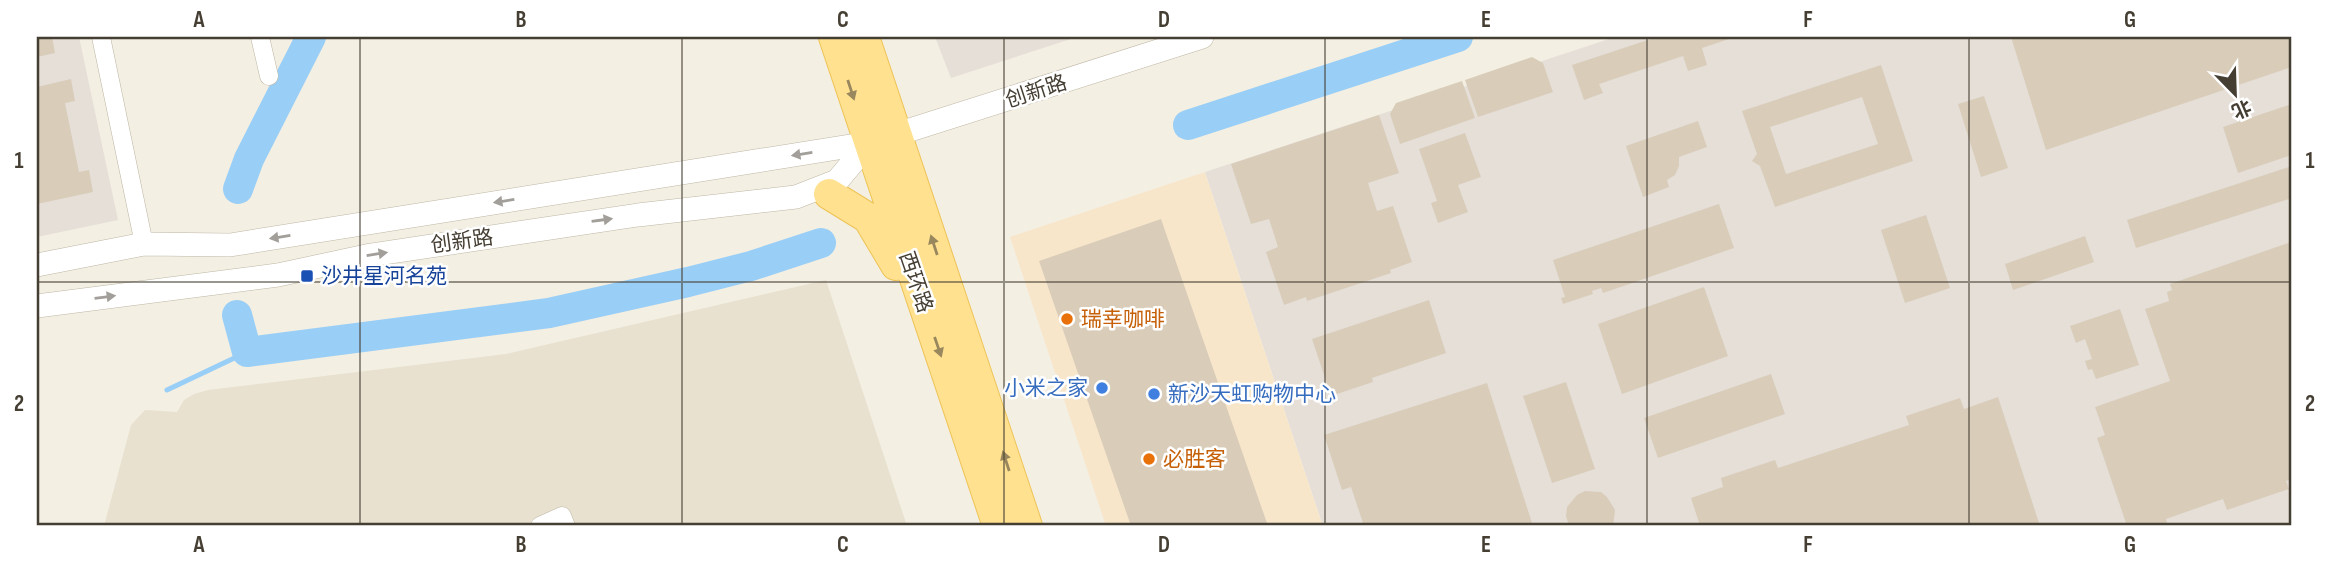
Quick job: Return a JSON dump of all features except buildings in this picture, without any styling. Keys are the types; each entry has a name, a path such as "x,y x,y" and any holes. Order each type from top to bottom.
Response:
{"main road":[{"name":"西环路","path":"834,37 998,526"},
{"name":"西环路","path":"864,37 1027,526"},
{"path":"829,194 868,218 897,268 913,273"}],"street":[{"path":"101,37 144,244"},
{"path":"260,37 268,76"},
{"name":"创新路","path":"37,265 144,244 230,244 869,143 898,136 1202,37"},
{"name":"创新路","path":"37,306 278,275 371,255 638,215 796,197 837,181 869,143"},
{"path":"540,526 562,516 566,526"}],"shaded area":[{"path":"37,37 79,37 118,220 37,237"},
{"path":"935,37 1077,37 951,78"},
{"path":"1615,37 2292,37 2292,523 2282,526 1323,526 1205,172"},
{"path":"1205,172 1323,526 1106,526 1010,237"},
{"path":"826,280 907,526 104,526 131,425 145,410 177,412 184,400 208,390 506,354"}],"waterway":[{"path":"238,189 249,159 311,37"},
{"path":"1188,125 1458,37"},
{"path":"237,315 247,352 549,313 751,266 821,243"},
{"path":"167,390 247,352"}],"place":[{"name":"沙井星河名苑","path":"307,276"},
{"name":"瑞幸咖啡","path":"1067,319"},
{"name":"小米之家","path":"1102,388"},
{"name":"新沙天虹购物中心","path":"1154,394"},
{"name":"必胜客","path":"1149,459"}]}
